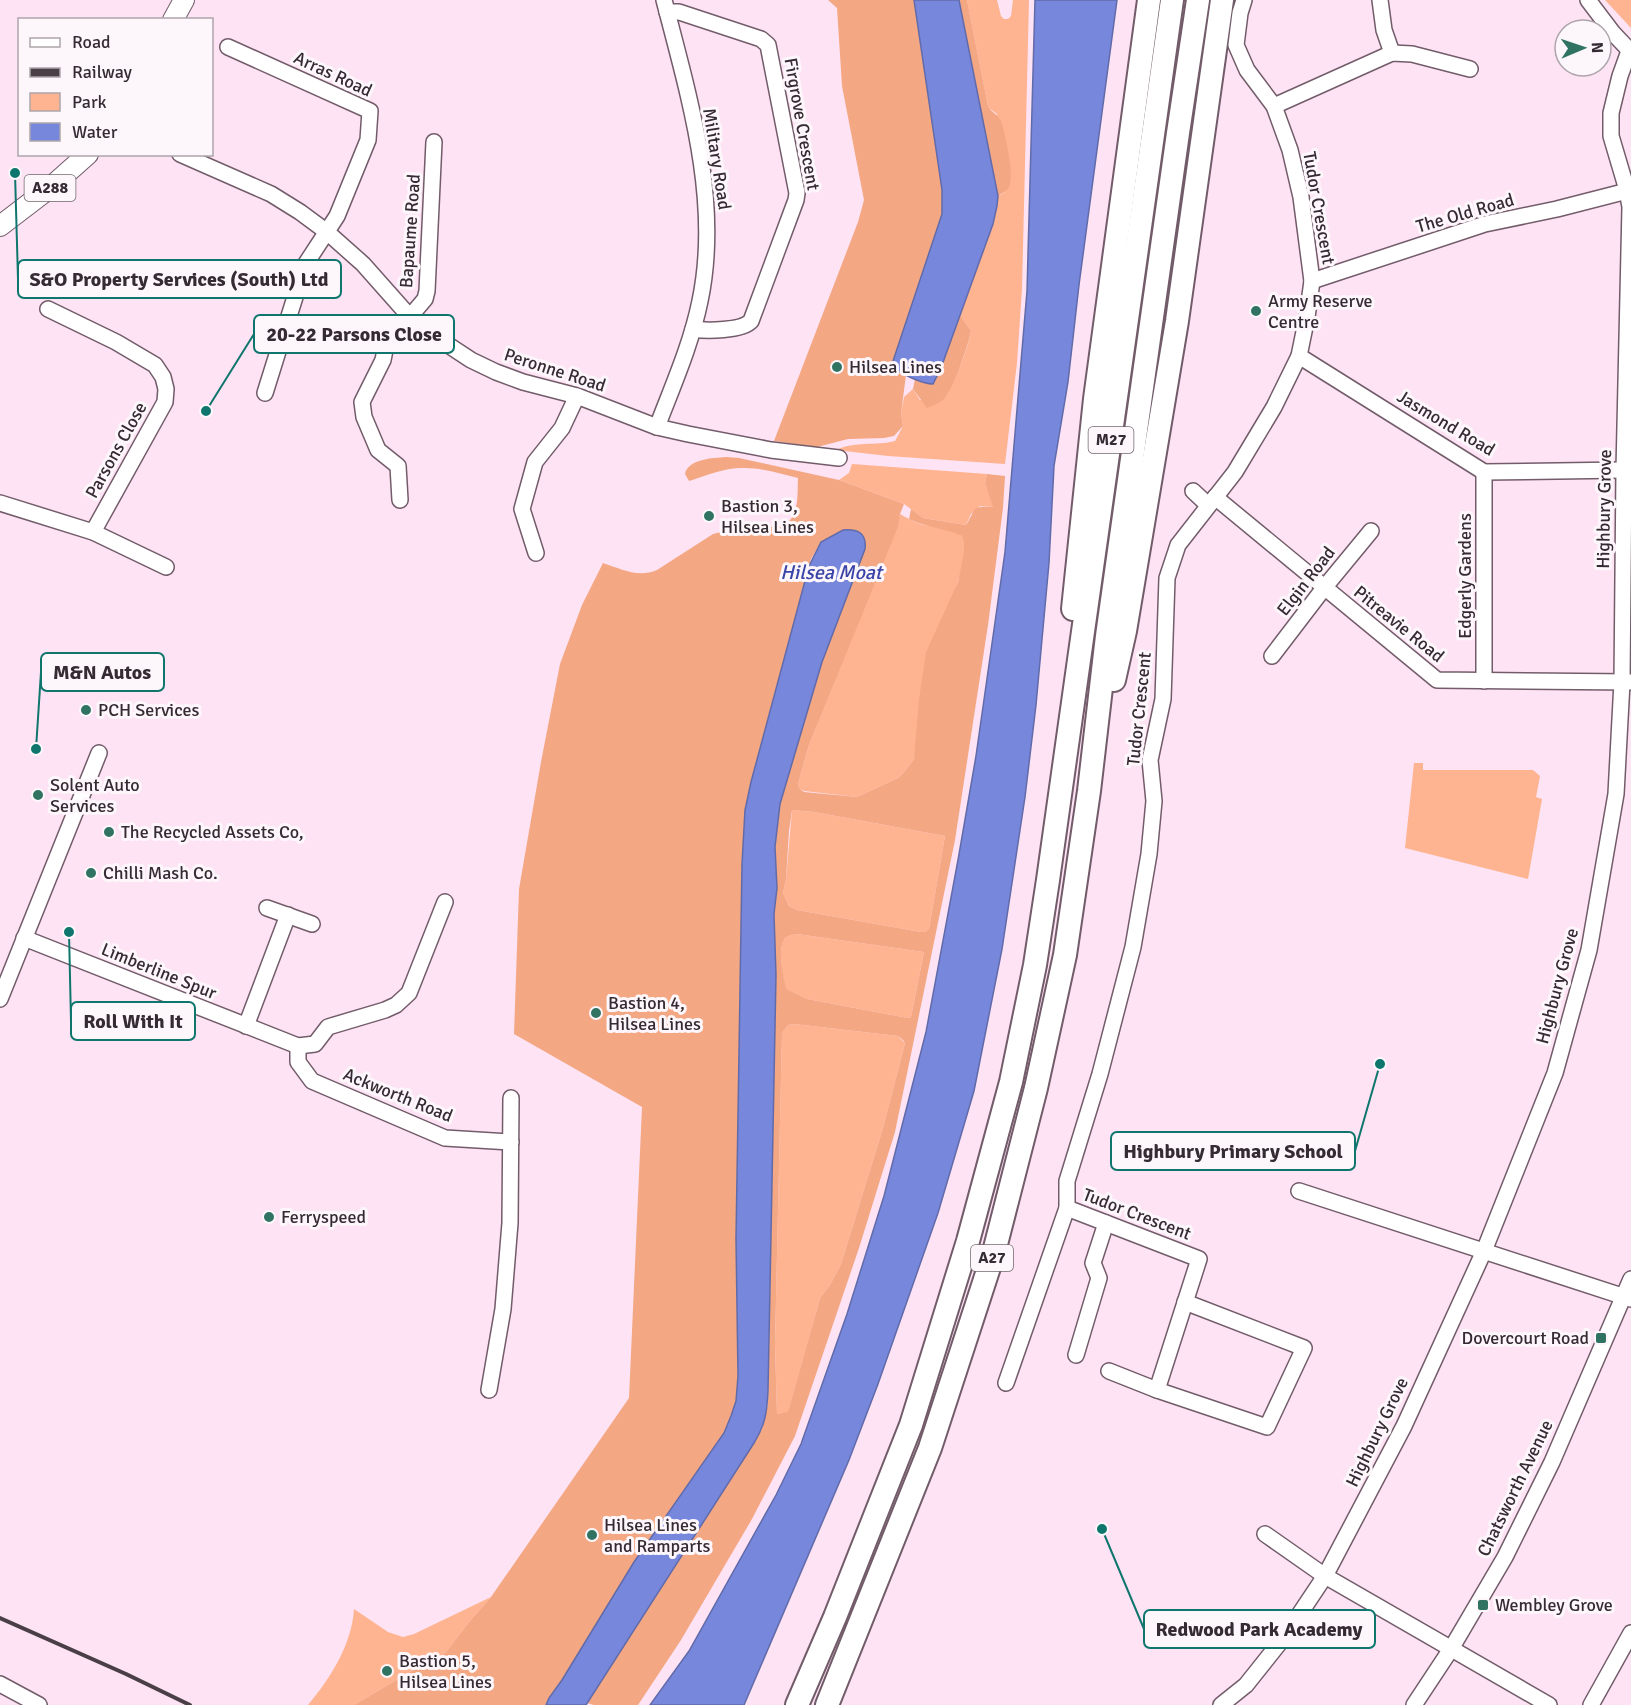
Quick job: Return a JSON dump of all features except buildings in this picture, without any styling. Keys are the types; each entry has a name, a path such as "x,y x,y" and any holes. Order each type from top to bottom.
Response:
{"highway":[{"path":"1048,880 1093,411 1149,0"},
{"name":"M27","path":"1048,880 1172,0"},
{"name":"M27","path":"1089,791 1107,636 1198,0"},
{"path":"1089,791 1127,620 1177,321 1222,0"},
{"name":"A27","path":"827,1705 930,1448 994,1252 1036,1088 1065,955 1089,791"},
{"name":"A27","path":"797,1705 835,1617 911,1425 965,1252 1011,1082 1035,965 1048,880"}],"main road":[{"path":"174,18 184,0"},
{"name":"A288","path":"3,222 51,187 86,156"}],"street":[{"name":"Tudor Crescent","path":"1157,1390 1199,1259 1067,1208 1067,1181 1100,1074 1133,947 1144,883 1154,801 1150,760 1163,699 1167,578 1178,545 1235,472 1274,407 1299,356 1307,317 1312,280 1301,197 1290,150 1274,106 1247,70 1236,45 1244,0"},
{"path":"1380,0 1384,30 1392,53"},
{"path":"1588,0 1630,51"},
{"name":"Firgrove Crescent","path":"666,6 761,39 768,45 797,193 748,324 740,327 701,330 693,328"},
{"name":"Military Road","path":"657,427 688,348 700,303 707,239 705,191 692,117 666,6"},
{"name":"Arras Road","path":"228,47 370,111 368,140 337,216 327,232"},
{"name":"Highbury Grove","path":"1221,1705 1246,1685 1285,1636 1325,1576 1404,1426 1484,1251 1555,1072 1589,950 1616,794 1627,682 1624,470 1630,207 1629,190 1611,136 1611,113 1620,76 1630,51"},
{"path":"1274,106 1392,53 1412,54 1470,69"},
{"name":"Bapaume Road","path":"400,500 398,466 378,450 364,417 362,402 383,360 386,345 424,299 427,291 434,142"},
{"name":"Peronne Road","path":"185,156 271,194 300,212 363,264 410,317 471,360 496,372 523,382 577,396 657,427 771,450 839,458"},
{"name":"The Old Road","path":"1312,280 1485,224 1557,209 1629,190"},
{"path":"266,393 304,265 327,232"},
{"name":"Parsons Close","path":"48,309 116,342 155,365 163,377 166,388 165,402 93,532"},
{"name":"Jasmond Road","path":"1299,356 1484,472 1624,470"},
{"path":"536,553 522,509 535,462 562,428 577,396"},
{"name":"Edgerly Gardens","path":"1484,472 1484,681"},
{"path":"1193,491 1212,501"},
{"name":"Pitreavie Road","path":"1212,501 1437,680 1627,682"},
{"path":"0,503 93,532 166,567"},
{"name":"Elgin Road","path":"1272,656 1371,531"},
{"path":"0,999 99,753"},
{"path":"298,1046 315,1044 328,1027 385,1010 396,1005 409,993 445,902"},
{"path":"267,908 312,924"},
{"path":"246,1026 288,915"},
{"name":"Limberline Spur","path":"24,938 298,1046"},
{"name":"Ackworth Road","path":"298,1046 298,1062 312,1081 445,1138 511,1142"},
{"path":"489,1390 503,1309 510,1223 511,1098"},
{"path":"1299,1191 1628,1298"},
{"path":"1006,1383 1067,1208"},
{"path":"1076,1355 1099,1278 1093,1263 1106,1223"},
{"name":"Chatsworth Avenue","path":"1414,1705 1451,1649 1505,1557 1628,1298 1631,1279"},
{"path":"1109,1371 1157,1390 1267,1427 1304,1348 1185,1302"},
{"path":"1265,1534 1325,1576 1549,1705"},
{"path":"1591,1705 1631,1633"},
{"path":"0,1684 39,1705"}],"green space":[{"path":"967,0 997,0 1001,16 1008,19 1011,16 1013,0 1029,0 1022,289 1017,363 1005,464 836,450 843,447 895,441 903,426 901,413 904,397 913,389 920,400 947,395 967,347 971,331 960,315 993,224 998,196 1005,192 997,114 988,106"},
{"path":"1631,0 1631,28 1606,1"},
{"path":"852,464 987,474 985,483 994,507 980,506 971,514 966,525 923,518 904,504 839,480 849,473"},
{"path":"900,514 917,523 962,536 965,547 914,759 898,778 857,797 804,791 798,784 809,745 897,527"},
{"path":"1414,763 1423,763 1423,770 1533,770 1540,776 1536,797 1542,799 1528,879 1405,848"},
{"path":"792,810 945,836 929,929 921,932 797,910 789,906 783,893"},
{"path":"797,934 924,952 911,1017 807,999 785,989 781,957 782,944 786,937"},
{"path":"788,1025 898,1036 905,1043 883,1128 841,1264 820,1298 788,1413 777,1414 775,1344 782,1033"},
{"path":"491,1597 446,1652 436,1659 354,1705 308,1705 324,1684 344,1648 354,1609 388,1632 403,1637 414,1634"}],"shaded area":[{"path":"828,0 914,0 942,190 942,214 897,369 906,375 901,413 903,426 894,436 848,439 817,447 774,441 858,222 864,200 842,86 837,8"},
{"path":"959,0 967,0 988,106 1002,123 1007,146 1011,181 1008,189 998,196"},
{"path":"960,315 971,331 960,366 948,394 938,403 927,408 913,389 915,379 928,384 941,368"},
{"path":"726,457 839,480 904,504 898,527 809,745 798,784 804,792 857,797 898,778 914,759 926,652 958,582 964,552 962,536 909,519 911,509 923,518 966,525 975,509 993,507 985,483 987,474 1005,476 988,625 955,840 895,1132 859,1248 795,1436 752,1519 681,1640 638,1705 587,1703 754,1443 762,1429 768,1404 776,975 775,847 780,804 822,662 865,549 843,531 821,542 811,559 745,810 742,864 736,1239 738,1376 736,1401 724,1433 634,1562 546,1705 354,1705 446,1652 491,1597 629,1398 642,1107 514,1034 519,889 560,664 582,605 603,563 630,572 650,572 657,570 713,534 784,525 793,516 797,504 798,478 752,468 731,469 689,481 685,474 687,469 696,462","holes":["792,810 945,836 929,929 921,932 797,910 789,906 783,893","797,934 924,952 911,1017 807,999 786,989 781,951 784,940","788,1025 898,1036 905,1043 883,1128 841,1264 820,1298 788,1412 777,1414 775,1344 782,1033"]}],"water":[{"path":"914,0 959,0 998,196 993,224 941,368 933,384 906,375 896,369 893,362 942,214 942,190"},
{"path":"1035,0 1117,0 1068,382 1054,466 1049,563 1025,797 1002,949 974,1091 938,1213 878,1384 849,1460 744,1705 650,1705 689,1651 776,1495 801,1444 847,1314 884,1196 926,1032 976,756 1005,552 1027,291"},
{"name":"Hilsea Moat","path":"843,530 857,531 863,535 865,549 822,662 780,804 775,847 776,975 768,1391 765,1418 754,1443 586,1705 546,1705 634,1562 724,1433 736,1401 738,1376 736,1239 742,864 745,810 809,566 821,542"}],"railway":[{"path":"0,1618 190,1705"}],"place":[{"name":"S&O Property Services (South) Ltd","path":"15,173"},
{"name":"Army Reserve Centre","path":"1256,311"},
{"name":"Hilsea Lines","path":"837,367"},
{"name":"20-22 Parsons Close","path":"206,411"},
{"name":"Bastion 3, Hilsea Lines","path":"709,516"},
{"name":"PCH Services","path":"86,710"},
{"name":"M&N Autos","path":"36,749"},
{"name":"Solent Auto Services","path":"38,795"},
{"name":"The Recycled Assets Co,","path":"109,832"},
{"name":"Chilli Mash Co.","path":"91,873"},
{"name":"Roll With It","path":"69,932"},
{"name":"Bastion 4, Hilsea Lines","path":"596,1013"},
{"name":"Highbury Primary School","path":"1380,1064"},
{"name":"Ferryspeed","path":"269,1217"},
{"name":"Dovercourt Road","path":"1601,1338"},
{"name":"Redwood Park Academy","path":"1102,1529"},
{"name":"Hilsea Lines and Ramparts","path":"592,1535"},
{"name":"Wembley Grove","path":"1483,1605"},
{"name":"Bastion 5, Hilsea Lines","path":"387,1671"}]}
